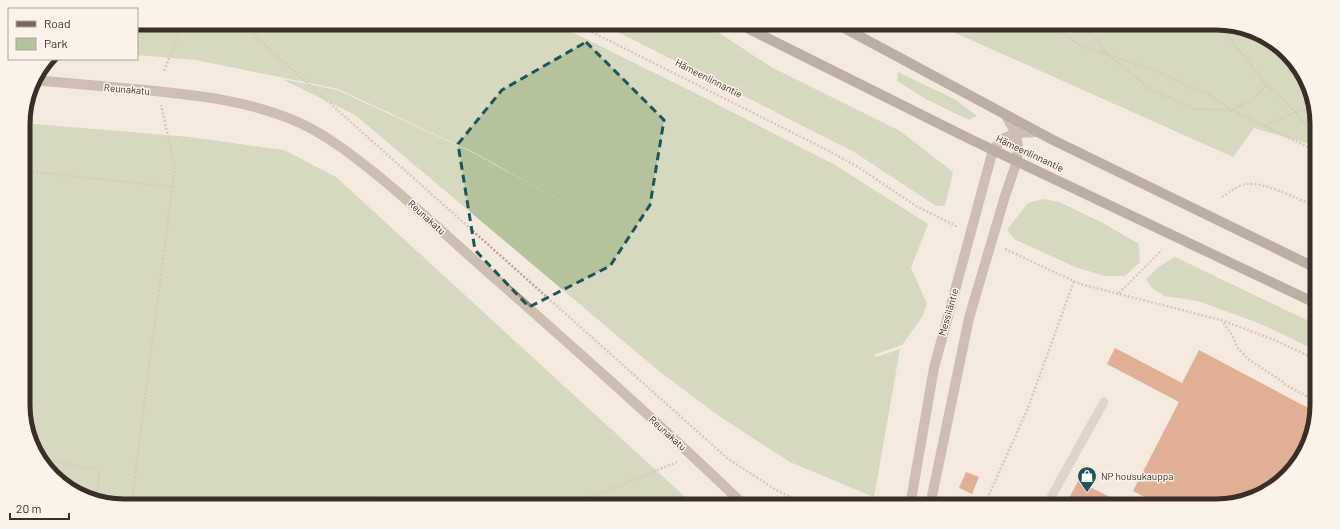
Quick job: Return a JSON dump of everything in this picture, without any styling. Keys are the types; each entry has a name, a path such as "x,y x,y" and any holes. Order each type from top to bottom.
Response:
{"main road":[{"name":"Hämeenlinnantie","path":"752,30 994,150 1310,300"},
{"name":"Hämeenlinnantie","path":"848,30 1037,132 1310,265"}],"street":[{"name":"Reunakatu","path":"41,81 189,94 226,100 262,109 301,123 326,138 354,157 398,192 584,357 693,456 738,499"},
{"path":"931,499 969,318 1005,196 1017,161 1018,147 1016,133 1005,114"},
{"path":"994,150 1002,139 1016,133 1037,132"},
{"name":"Messiläntie","path":"911,499 934,368 994,150"}],"lane":[{"path":"1050,499 1104,402"}],"path":[{"path":"164,71 180,30"},
{"path":"248,30 727,458 776,490 795,499"},
{"name":"Hämeenlinnantie","path":"588,30 829,151 858,167 916,206 958,228"},
{"path":"1059,30 1079,45 1164,74 1186,86 1208,93 1231,110 1263,127 1310,148"},
{"path":"1088,30 1107,54 1149,88 1193,109 1231,110 1251,101 1267,85"},
{"path":"1224,31 1267,85 1310,128"},
{"path":"132,499 175,167 160,103"},
{"path":"1263,127 1295,112 1309,109"},
{"path":"30,171 173,187"},
{"path":"1222,197 1240,186 1247,184 1271,188 1310,204"},
{"path":"1001,248 1080,284 1221,320 1272,339 1310,357"},
{"path":"1119,294 1162,250"},
{"path":"987,499 1028,408 1074,281"},
{"path":"1221,320 1232,335 1235,344 1241,352 1256,365 1284,384 1310,397"},
{"path":"586,499 693,456"},
{"path":"47,458 60,463 99,470 97,495"},
{"path":"352,499 373,497 388,499"}],"highlighted area":[{"path":"586,42 664,120 650,205 610,266 529,307 475,250 458,144 502,90"}],"green space":[{"path":"138,30 568,30 835,165 928,224 911,268 927,304 922,317 902,345 873,355 876,357 900,349 874,497 790,462 719,416 659,371 355,115 282,79 337,90 474,153 622,235 475,153 338,89 196,60 138,55"},
{"path":"614,30 715,30 771,67 900,131 953,172 945,206 936,206 854,152"},
{"path":"949,30 1216,30 1240,33 1252,37 1273,49 1283,57 1291,67 1303,88 1309,112 1310,144 1254,128 1233,157"},
{"path":"898,72 956,100 977,116 969,120 926,99 897,81"},
{"path":"30,124 189,137 284,150 336,177 687,499 124,499 94,494 82,489 62,476 53,467 40,447 35,435 31,417"},
{"path":"1043,199 1059,202 1101,222 1139,244 1140,262 1125,276 1105,276 1075,267 1014,239 1007,230 1028,203"},
{"path":"1175,257 1310,322 1310,348 1261,324 1198,301 1164,296 1151,287 1146,279 1160,266"}],"building":[{"path":"1115,348 1182,383 1199,350 1310,409 1307,429 1303,441 1291,462 1283,472 1273,480 1252,492 1222,499 1148,499 1133,491 1179,402 1107,364"},
{"path":"966,472 979,477 972,494 959,488"},
{"path":"1078,481 1114,499 1069,499"}],"place":[{"name":"NP housukauppa","path":"1087,493"}]}
